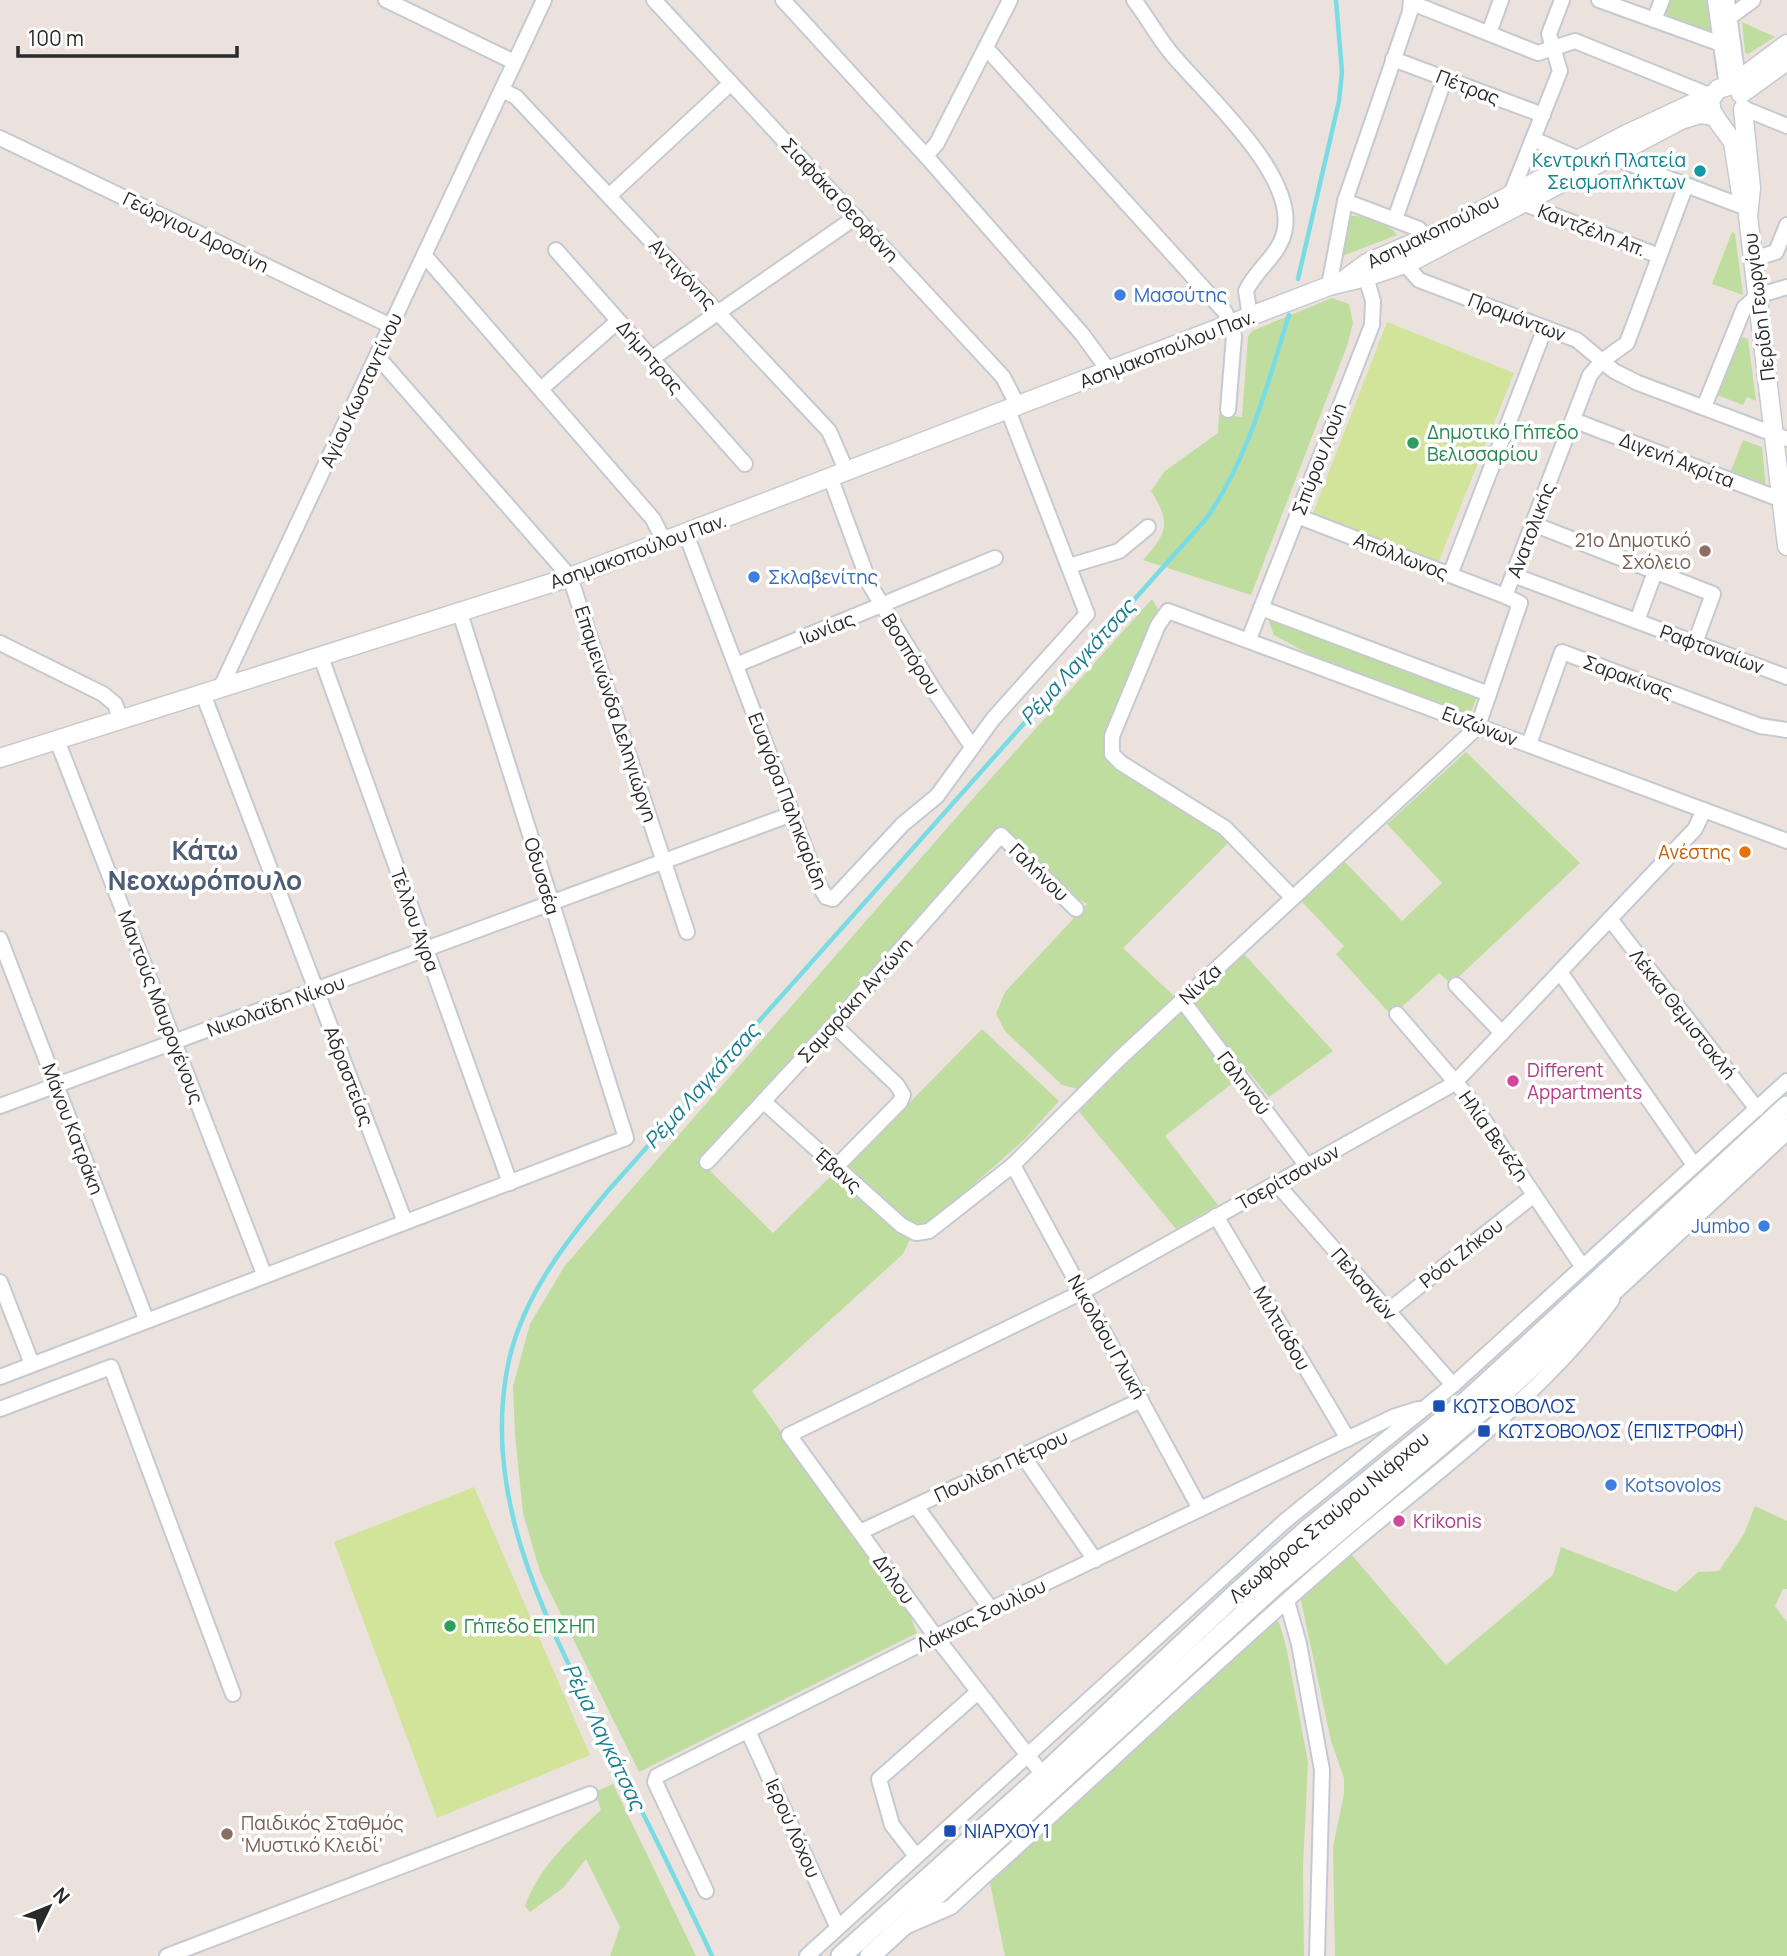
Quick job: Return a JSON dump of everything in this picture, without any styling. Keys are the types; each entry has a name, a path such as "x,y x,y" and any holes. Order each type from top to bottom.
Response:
{"main road":[{"name":"Λεωφόρος Σταύρου Νιάρχου","path":"841,1956 1043,1775 1247,1583 1468,1400 1787,1106"},
{"name":"Λεωφόρος Σταύρου Νιάρχου","path":"870,1956 1265,1595 1445,1444 1787,1129"}],"street":[{"name":"Αγίου Κωσταντίνου","path":"220,689 544,0"},
{"name":"Σιαφάκα Θεοφάνη","path":"654,0 1003,377 1087,614"},
{"path":"783,0 926,156 953,191 1082,334 1109,371"},
{"path":"926,156 937,143 1010,0"},
{"path":"1134,0 1169,51 1250,142 1283,204 1286,220 1282,241 1246,290 1257,314"},
{"path":"1489,33 1501,0"},
{"path":"1518,199 1533,139 1560,71 1549,34 1562,0"},
{"path":"1599,0 1721,44"},
{"path":"1654,20 1662,0"},
{"path":"1715,0 1733,142 1746,212"},
{"path":"1727,0 1730,17 1728,101"},
{"path":"1730,17 1753,0"},
{"path":"393,2 514,62"},
{"path":"1337,283 1345,201 1411,2 1538,52 1575,41 1787,126"},
{"path":"1728,101 1787,44"},
{"path":"986,48 1219,305 1232,324 1234,342 1228,410"},
{"name":"Πέτρας","path":"1393,59 1543,115"},
{"path":"1728,101 1787,61"},
{"path":"1395,219 1445,78"},
{"path":"610,196 731,83"},
{"name":"Αντιγόνης","path":"502,90 516,97 829,431 839,475"},
{"name":"Ασημακοπούλου","path":"1337,283 1367,263 1612,157 1686,117 1703,113 1728,101"},
{"name":"Ασημακοπούλου","path":"1257,314 1337,283 1405,264 1518,199 1579,159 1728,101"},
{"name":"Περίδη Γεωργίου","path":"1728,101 1751,188 1746,212 1780,436 1787,546"},
{"name":"Γεώργιου Δροσίνη","path":"0,138 391,326"},
{"path":"1533,139 1579,159"},
{"path":"1612,157 1686,185 1746,212"},
{"name":"Ανατολικής","path":"1478,725 1520,603 1505,596 1590,374 1602,361 1627,343 1686,185"},
{"name":"Καντζέλη Απ.","path":"1518,199 1660,256"},
{"path":"1345,201 1419,229 1426,239"},
{"path":"651,359 856,217"},
{"path":"1753,259 1775,254 1787,225"},
{"name":"Δήμητρας","path":"556,250 744,464"},
{"path":"425,256 653,519 665,543"},
{"name":"Πραμάντων","path":"1405,264 1419,280 1582,343 1627,379 1780,436"},
{"name":"Σπύρου Λούη","path":"1249,639 1372,325 1373,301 1366,277"},
{"path":"1704,407 1740,315 1757,296 1787,287"},
{"name":"Ασημακοπούλου Παν.","path":"0,758 460,613 665,543 1257,314"},
{"path":"541,389 618,321"},
{"path":"1450,575 1545,328"},
{"name":"Επαμεινώνδα Δεληγιώργη","path":"377,356 570,576 687,932"},
{"name":"Διγενή Ακρίτα","path":"1573,420 1782,500"},
{"name":"Βοσπόρου","path":"839,475 864,570 881,605 934,692 971,745"},
{"name":"Απόλλωνος","path":"1297,516 1505,596"},
{"path":"1533,524 1713,594 1695,643"},
{"path":"1069,566 1119,551 1147,527"},
{"name":"Ευαγόρα Παληκαρίδη","path":"686,534 822,893 834,899 903,824 937,796 971,745 1087,614"},
{"name":"Ιωνίας","path":"736,665 995,558"},
{"name":"Ραφταναίων","path":"1637,621 1655,572"},
{"name":"Ραφταναίων","path":"1513,575 1787,677"},
{"path":"1261,608 1489,694"},
{"name":"Ευζώνων","path":"1292,897 1225,828 1121,763 1112,754 1112,736 1157,625 1166,612 1172,611 1249,639 1787,841"},
{"name":"Οδυσσέα","path":"460,613 626,1138 510,1182"},
{"path":"0,643 103,694 115,704 121,720"},
{"name":"Σαρακίνας","path":"1529,744 1562,652 1760,726 1787,730"},
{"name":"Τέλλου Άγρα","path":"321,657 510,1182"},
{"name":"Αδραστείας","path":"202,694 405,1222"},
{"name":"Νίνζα","path":"916,1233 939,1224 1013,1165 1182,1000 1478,725"},
{"name":"Μαντούς Μαυρογένους","path":"57,740 264,1274"},
{"name":"Τσερίτσανων","path":"789,1435 1082,1292 1416,1107 1455,1081 1695,829 1704,810"},
{"name":"Νικολαΐδη Νίκου","path":"0,1106 792,814"},
{"name":"Γαλήνου","path":"1001,835 1076,909"},
{"name":"Σαμαράκη Αντώνη","path":"707,1163 834,1025 1001,835"},
{"name":"Λέκκα Θεμιστοκλή","path":"1610,919 1757,1109"},
{"name":"Μάνου Κατράκη","path":"0,939 146,1319"},
{"path":"1559,972 1694,1165"},
{"path":"1456,985 1502,1033"},
{"name":"Γαληνού","path":"1182,1000 1307,1166"},
{"name":"Ηλία Βενέζη","path":"1397,1014 1455,1081 1582,1266"},
{"path":"834,1025 897,1084 903,1095 900,1102 835,1168"},
{"path":"807,1956 1284,1521 1381,1446 1422,1408 1453,1385 1787,1081"},
{"name":"Έβανς","path":"764,1101 835,1168 901,1225 916,1233"},
{"name":"Νικολάου Γλυκή","path":"1013,1165 1200,1509"},
{"path":"0,1377 510,1182"},
{"name":"Πελασγών","path":"1276,1183 1453,1385"},
{"name":"Ρόσι Ζήκου","path":"1388,1311 1534,1195"},
{"name":"Μιλτιάδου","path":"1216,1216 1348,1439"},
{"path":"901,1928 931,1918 951,1907 1287,1601 1523,1397 1591,1329 1628,1276"},
{"path":"0,1282 32,1364"},
{"path":"0,1409 111,1367 233,1694"},
{"name":"Πουλίδη Πέτρου","path":"860,1532 1141,1400"},
{"name":"Λάκκας Σουλίου","path":"706,1891 655,1783 657,1776 991,1609 1393,1417 1422,1408"},
{"name":"Δήλου","path":"789,1435 936,1637 1043,1775"},
{"path":"1023,1456 1095,1560"},
{"path":"915,1506 991,1609"},
{"path":"1287,1601 1299,1644 1322,1770 1317,1956"},
{"path":"916,1856 892,1825 879,1779 978,1692"},
{"name":"Ιερού Λόχου","path":"748,1731 837,1926"},
{"path":"167,1956 590,1794"}],"green space":[{"path":"1667,0 1707,0 1712,34 1669,18 1663,11"},
{"path":"1742,22 1775,37 1748,54 1745,52"},
{"path":"1352,216 1377,221 1397,235 1337,258 1348,218"},
{"path":"1732,232 1735,234 1743,295 1712,284"},
{"path":"1332,298 1349,304 1353,323 1347,346 1251,595 1143,560 1158,542 1164,527 1162,511 1151,491 1165,471 1218,433 1219,414 1242,417 1248,337 1252,331"},
{"name":"Δημοτικό Γήπεδο Βελισσαρίου","path":"1387,322 1514,373 1438,563 1313,513"},
{"path":"1739,336 1748,339 1756,401 1747,397 1743,405 1717,395"},
{"path":"1743,440 1762,447 1766,489 1729,476"},
{"path":"1152,599 1158,609 1104,740 1105,754 1109,762 1230,841 1123,948 1176,998 1078,1089 1062,1085 1005,1031 996,1014 1005,992 1087,904 1064,891 1000,828 808,1045 698,1159 773,1233 830,1177 910,1239 903,1254 752,1391 906,1606 917,1633 639,1772 540,1572 523,1513 513,1386 530,1324 564,1267 976,795"},
{"path":"1274,619 1477,696 1469,717 1314,657 1274,635 1269,622"},
{"path":"1466,752 1580,863 1451,984 1439,973 1392,1016 1336,954 1344,946 1301,901 1345,862 1402,921 1442,883 1387,824"},
{"path":"1243,953 1333,1051 1269,1097 1248,1071 1165,1136 1218,1205 1176,1229 1076,1108"},
{"path":"982,1029 1059,1101 1025,1139 931,1222 921,1227 912,1226 845,1168"},
{"name":"Γήπεδο ΕΠΣΗΠ","path":"474,1487 590,1755 437,1818 334,1542"},
{"path":"1755,1506 1787,1521 1787,1589 1783,1589 1775,1606 1787,1622 1787,1956 1335,1956 1333,1847 1344,1794 1344,1778 1331,1741 1300,1596 1350,1553 1446,1665 1553,1575 1561,1547 1676,1592 1698,1572 1719,1571 1744,1534"},
{"path":"1273,1621 1279,1622 1286,1646 1308,1762 1303,1867 1304,1956 1005,1956 989,1878 1060,1818"},
{"path":"613,1784 696,1956 610,1956 620,1927 586,1859 563,1888 530,1912 525,1906 547,1866 567,1842 601,1810 595,1792"}],"waterway":[{"name":"Ρέμα Λαγκάτσας","path":"1298,279 1339,101 1342,72 1336,0"},
{"name":"Ρέμα Λαγκάτσας","path":"712,1956 563,1652 525,1558 511,1510 503,1461 502,1411 509,1360 516,1336 536,1292 561,1250 607,1192 1206,519 1221,496 1245,446 1289,315"}],"place":[{"name":"Κεντρική Πλατεία Σεισμοπλήκτων","path":"1700,171"},
{"name":"Μασούτης","path":"1120,295"},
{"name":"Δημοτικό Γήπεδο Βελισσαρίου","path":"1413,443"},
{"name":"21ο Δημοτικό Σχόλειο","path":"1705,551"},
{"name":"Σκλαβενίτης","path":"754,577"},
{"name":"Ανέστης","path":"1745,852"},
{"name":"Different Appartments","path":"1513,1081"},
{"name":"Jumbo","path":"1764,1226"},
{"name":"ΚΩΤΣΟΒΟΛΟΣ","path":"1439,1406"},
{"name":"ΚΩΤΣΟΒΟΛΟΣ (ΕΠΙΣΤΡΟΦΗ)","path":"1484,1431"},
{"name":"Kotsovolos","path":"1611,1485"},
{"name":"Krikonis","path":"1399,1521"},
{"name":"Γήπεδο ΕΠΣΗΠ","path":"450,1626"},
{"name":"ΝΙΑΡΧΟΥ 1","path":"950,1831"},
{"name":"Παιδικός Σταθμός 'Μυστικό Κλειδί'","path":"227,1834"}],"district":[{"name":"Κάτω Νεοχωρόπουλο","path":"205,866"}]}
